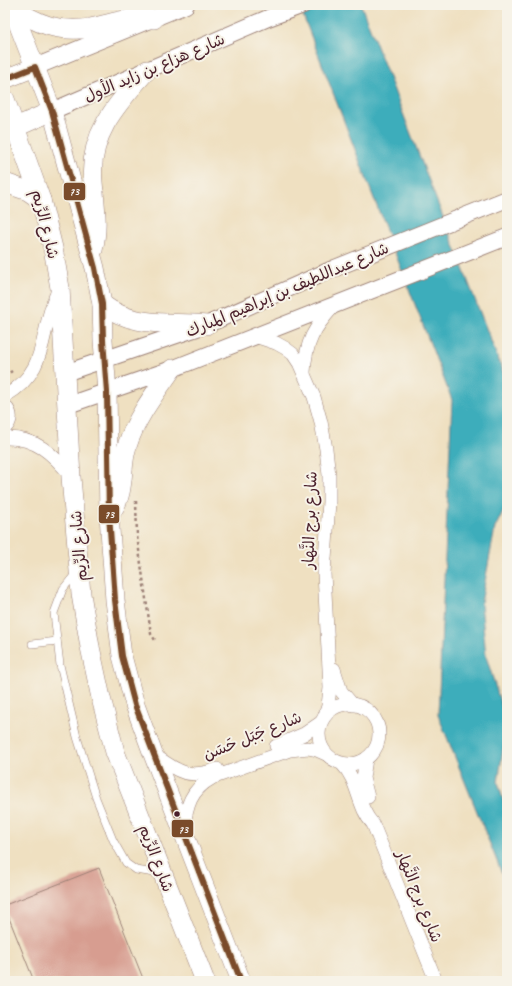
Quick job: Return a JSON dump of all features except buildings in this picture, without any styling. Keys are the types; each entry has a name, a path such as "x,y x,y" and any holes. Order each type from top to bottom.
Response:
{"main road":[{"path":"12,6 28,17 42,24 58,28 75,29 91,27 125,19 154,19"},
{"name":"شارع الرِّيم","path":"12,6 52,111 96,268 102,304 107,392 108,515 115,600 122,656 135,705 241,981"},
{"path":"5,79 35,67"},
{"path":"92,255 96,238 97,222 93,181 93,160 98,141 105,121 147,70"},
{"name":"شارع الرِّيم","path":"5,99 10,130 41,200 53,248 60,288 81,594 101,698 116,752 205,981"},
{"name":"شارع هزاع بن زايد الأول","path":"10,130 52,111"},
{"path":"5,183 28,191 41,200"},
{"path":"102,304 113,312 140,321 152,323 206,325"},
{"path":"108,515 115,507 119,497 122,486 123,462 127,446 135,426 153,395 172,369"}],"street":[{"path":"35,67 186,5"},
{"name":"شارع هزاع بن زايد الأول","path":"52,111 268,18 303,5"},
{"name":"شارع عبداللطيف بن إبراهيم المبارك","path":"65,374 206,325 335,268 502,201"},
{"name":"شارع عبداللطيف بن إبراهيم المبارك","path":"68,405 172,369 507,237"},
{"path":"5,396 20,386 28,378 36,365 42,352 50,311 60,288"},
{"name":"شارع برج النَّهار","path":"304,372 308,343 315,329 334,306"},
{"name":"شارع برج النَّهار","path":"256,336 285,348 293,354 299,363 314,397 326,449 329,475 329,502 324,573 329,697 323,719"},
{"path":"5,406 10,411 11,417 10,423 5,428"},
{"path":"5,438 25,440 49,452 72,477"},
{"name":"شارع برج النَّهار","path":"328,650 341,691 353,705"},
{"path":"345,704 353,705 362,707 375,719 379,736 377,745 366,759 358,763 342,764 330,758 326,754 321,747 319,732 323,719 331,710 345,704"},
{"name":"شارع جَبَل حَسَن","path":"183,833 186,812 190,800 199,787 212,778 296,739 323,719"},
{"name":"شارع جَبَل حَسَن","path":"153,754 181,772 195,775 258,757 299,748 317,750 326,754"},
{"name":"شارع برج النَّهار","path":"366,759 363,778 372,810 373,824"},
{"name":"شارع برج النَّهار","path":"342,764 353,780 365,814 373,824 436,981"}],"lane":[{"path":"80,568 63,589 54,613 60,665 76,737 96,798 113,840 126,863 136,870 163,874"},
{"path":"32,644 57,641"}],"path":[{"path":"136,499 138,536 151,634 155,640"}],"water":[{"path":"299,5 361,5 507,382 507,503 495,528 481,603 486,656 507,724 498,782 507,814 507,886 438,715 452,400"}],"transit line":[{"name":"73","path":"5,79 35,67 52,111 95,268 102,304 107,392 109,515 115,600 122,656 135,705 241,981"}]}
